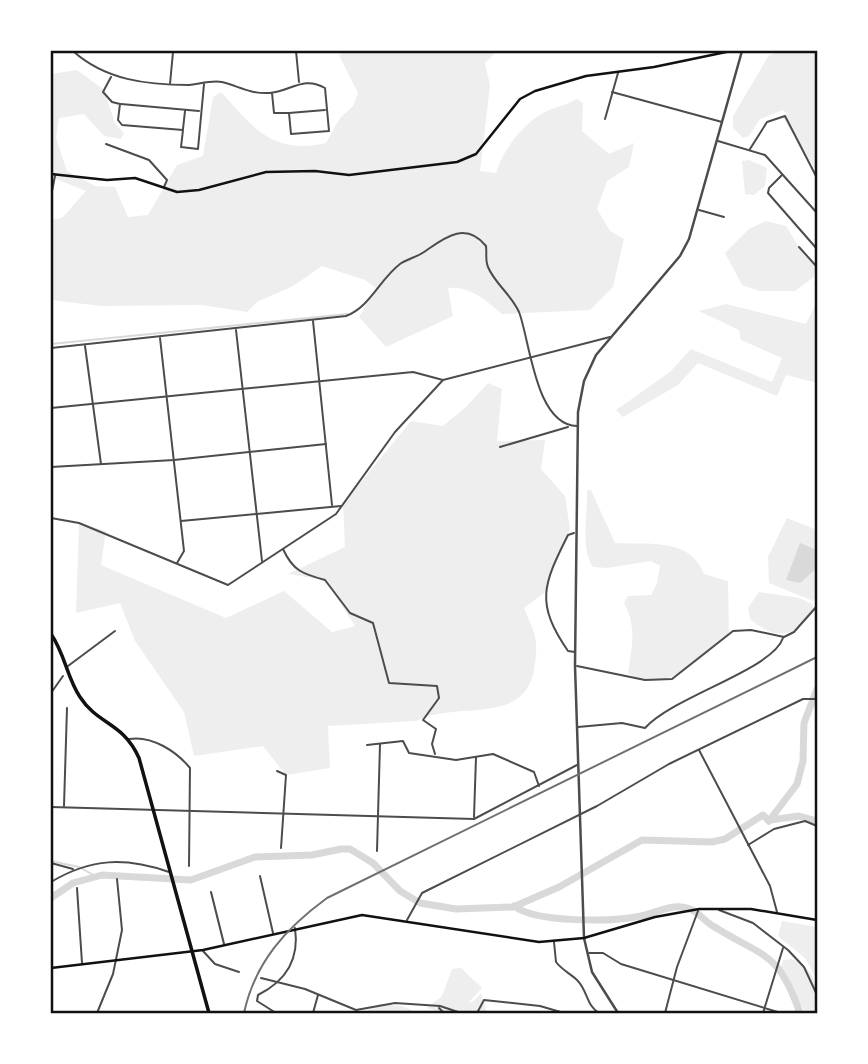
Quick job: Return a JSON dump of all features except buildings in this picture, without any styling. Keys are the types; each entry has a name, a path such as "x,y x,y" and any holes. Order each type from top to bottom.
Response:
{"highway":[{"path":"51,634 68,666 80,698 129,739 139,758 209,1013"}],"main road":[{"path":"53,175 107,180 135,178 177,192 199,190 266,172 315,171 349,176 465,160 476,154 520,99 564,81 681,63 731,51"},
{"path":"51,968 203,950 362,915 526,941 584,937 655,917 699,909 777,913 817,920"}],"street":[{"path":"73,51 111,76 170,84 221,82 239,90 272,93 300,83 313,82 325,88 329,131 291,134 289,113"},
{"path":"170,84 172,51 205,51"},
{"path":"296,51 300,83"},
{"path":"618,1013 599,987 584,937 575,666 577,426 584,381 596,355 680,256 698,210 741,51"},
{"path":"605,119 618,71"},
{"path":"111,76 103,92 112,102 201,111"},
{"path":"185,110 181,148 198,149 204,84"},
{"path":"612,92 722,122"},
{"path":"272,93 274,113 327,110"},
{"path":"120,104 118,120 122,125 183,131"},
{"path":"750,150 767,122 785,116 817,178"},
{"path":"716,141 765,155 817,213"},
{"path":"106,144 149,159 167,180 164,188"},
{"path":"51,196 53,175"},
{"path":"783,175 769,188 768,193 817,249"},
{"path":"698,210 724,217"},
{"path":"51,348 236,329 354,313 399,265 426,251 442,237 458,234 472,237 486,246 488,267 517,309 538,386 554,414 569,426 577,426"},
{"path":"799,247 817,267"},
{"path":"313,320 332,505"},
{"path":"236,329 262,562"},
{"path":"160,337 184,551 177,564"},
{"path":"51,408 414,372 443,380 610,337"},
{"path":"84,345 91,406 97,421 101,464"},
{"path":"51,518 79,523 228,586 323,523 342,506 395,432 443,380"},
{"path":"500,447 567,430 569,426"},
{"path":"51,467 174,460 326,444"},
{"path":"181,521 342,506"},
{"path":"575,533 568,535 555,561 545,598 551,626 568,651 575,652"},
{"path":"283,549 293,568 310,577 325,580 350,613 373,622 389,683 437,686 439,698 423,720 436,729 432,744 435,754"},
{"path":"575,666 663,681 671,679 733,631 751,630 784,636 794,632 817,606"},
{"path":"68,666 115,631"},
{"path":"577,727 622,723 645,728 671,707 767,658 781,644 784,636"},
{"path":"51,693 63,676"},
{"path":"406,921 419,896 699,749 803,699 817,699"},
{"path":"64,807 66,708"},
{"path":"129,739 144,739 162,746 189,765 189,866"},
{"path":"367,745 403,741 409,753 435,754 456,760 493,754 534,772 540,787"},
{"path":"376,851 380,743"},
{"path":"699,749 734,822 770,886 777,913"},
{"path":"474,818 476,757"},
{"path":"51,807 474,818 540,787 577,765"},
{"path":"277,771 286,775 281,848"},
{"path":"747,845 774,829 806,821 817,826"},
{"path":"51,882 73,869 91,863 120,861 170,872"},
{"path":"51,863 73,869"},
{"path":"260,876 273,933"},
{"path":"97,1013 116,961 122,930 117,879"},
{"path":"77,888 82,964"},
{"path":"211,892 224,945"},
{"path":"716,908 752,923 798,959 817,995"},
{"path":"665,1013 673,980 699,909"},
{"path":"276,1013 257,1001 259,993 271,992 275,984 292,968 295,928"},
{"path":"554,941 556,962 576,978 586,992 592,1009 599,1013"},
{"path":"763,1013 783,947"},
{"path":"203,950 215,964 239,972"},
{"path":"587,953 603,953 621,964 781,1013"},
{"path":"261,978 319,994 356,1010 395,1003 439,1007 461,1013"},
{"path":"313,1013 319,994"},
{"path":"477,1013 484,1000 549,1008 564,1013"},
{"path":"439,1007 444,1013"}],"shaded area":[{"path":"343,51 497,51 485,63 490,85 480,171 496,173 503,155 529,123 545,112 577,99 583,103 582,131 609,154 634,143 629,167 607,181 597,209 610,231 624,239 613,287 590,310 502,314 470,291 448,288 453,316 386,347 359,317 376,288 365,280 322,266 293,286 257,302 247,312 202,305 101,306 51,300 51,220 62,218 86,191 51,177 51,74 77,70 104,90 115,123 124,133 121,139 104,136 84,114 59,118 56,138 67,171 95,186 115,187 128,217 148,215 177,165 203,156 213,97 221,92 254,127 278,142 307,146 326,143 340,118 353,106 358,93 339,55"},
{"path":"783,51 817,51 817,172 782,116 787,114 783,110 760,119 749,136 743,138 733,128 733,116 769,55"},
{"path":"749,160 767,168 765,186 754,195 745,194 742,161"},
{"path":"766,221 786,226 799,247 816,265 814,277 795,291 760,291 742,285 725,253 749,229"},
{"path":"817,301 817,383 786,375 777,396 698,363 678,385 623,417 616,410 670,372 691,349 772,382 782,358 741,340 739,330 699,311 726,304 806,324"},
{"path":"488,383 502,389 497,441 545,440 541,469 565,496 570,529 555,561 547,591 524,608 536,644 534,670 528,688 517,699 503,706 449,712 416,721 328,726 330,768 286,775 263,746 194,756 184,712 135,641 120,603 76,613 79,523 106,531 101,565 226,618 284,591 332,632 355,626 325,580 288,574 345,547 343,504 411,421 443,426 467,406"},
{"path":"587,490 591,490 615,543 667,545 678,548 698,562 704,574 728,581 729,636 681,672 655,681 628,673 632,629 624,603 628,596 651,595 657,583 660,566 651,561 607,568 593,567 586,540"},
{"path":"787,518 817,530 817,597 813,601 769,583 768,557"},
{"path":"800,543 817,550 817,568 800,583 786,580"},
{"path":"759,592 800,598 813,605 814,611 792,631 768,631 750,619 748,608"},
{"path":"782,921 817,927 817,980 806,959 778,936"},
{"path":"792,959 811,974 816,988 817,1013 806,1013 780,971 783,960"},
{"path":"461,968 482,988 468,1003 481,993 487,1013 443,1013 427,1008 442,996 452,969"},
{"path":"379,1004 402,1006 418,1013 363,1013"}],"waterway":[{"path":"51,344 347,314"},
{"path":"769,821 797,784 803,761 804,723 817,689"},
{"path":"51,898 73,883 102,875 191,880 255,857 312,855 350,849 373,863 400,891 420,903 456,909 513,907 559,887 642,840 712,842 725,839 763,815 769,821"},
{"path":"770,820 799,816 817,821"},
{"path":"51,861 79,867 95,876"},
{"path":"514,906 539,916 575,920 641,916 672,907 687,908 757,951 776,966 792,992 800,1013"}],"railway":[{"path":"244,1013 256,978 274,948 298,921 327,898 817,657"}]}
